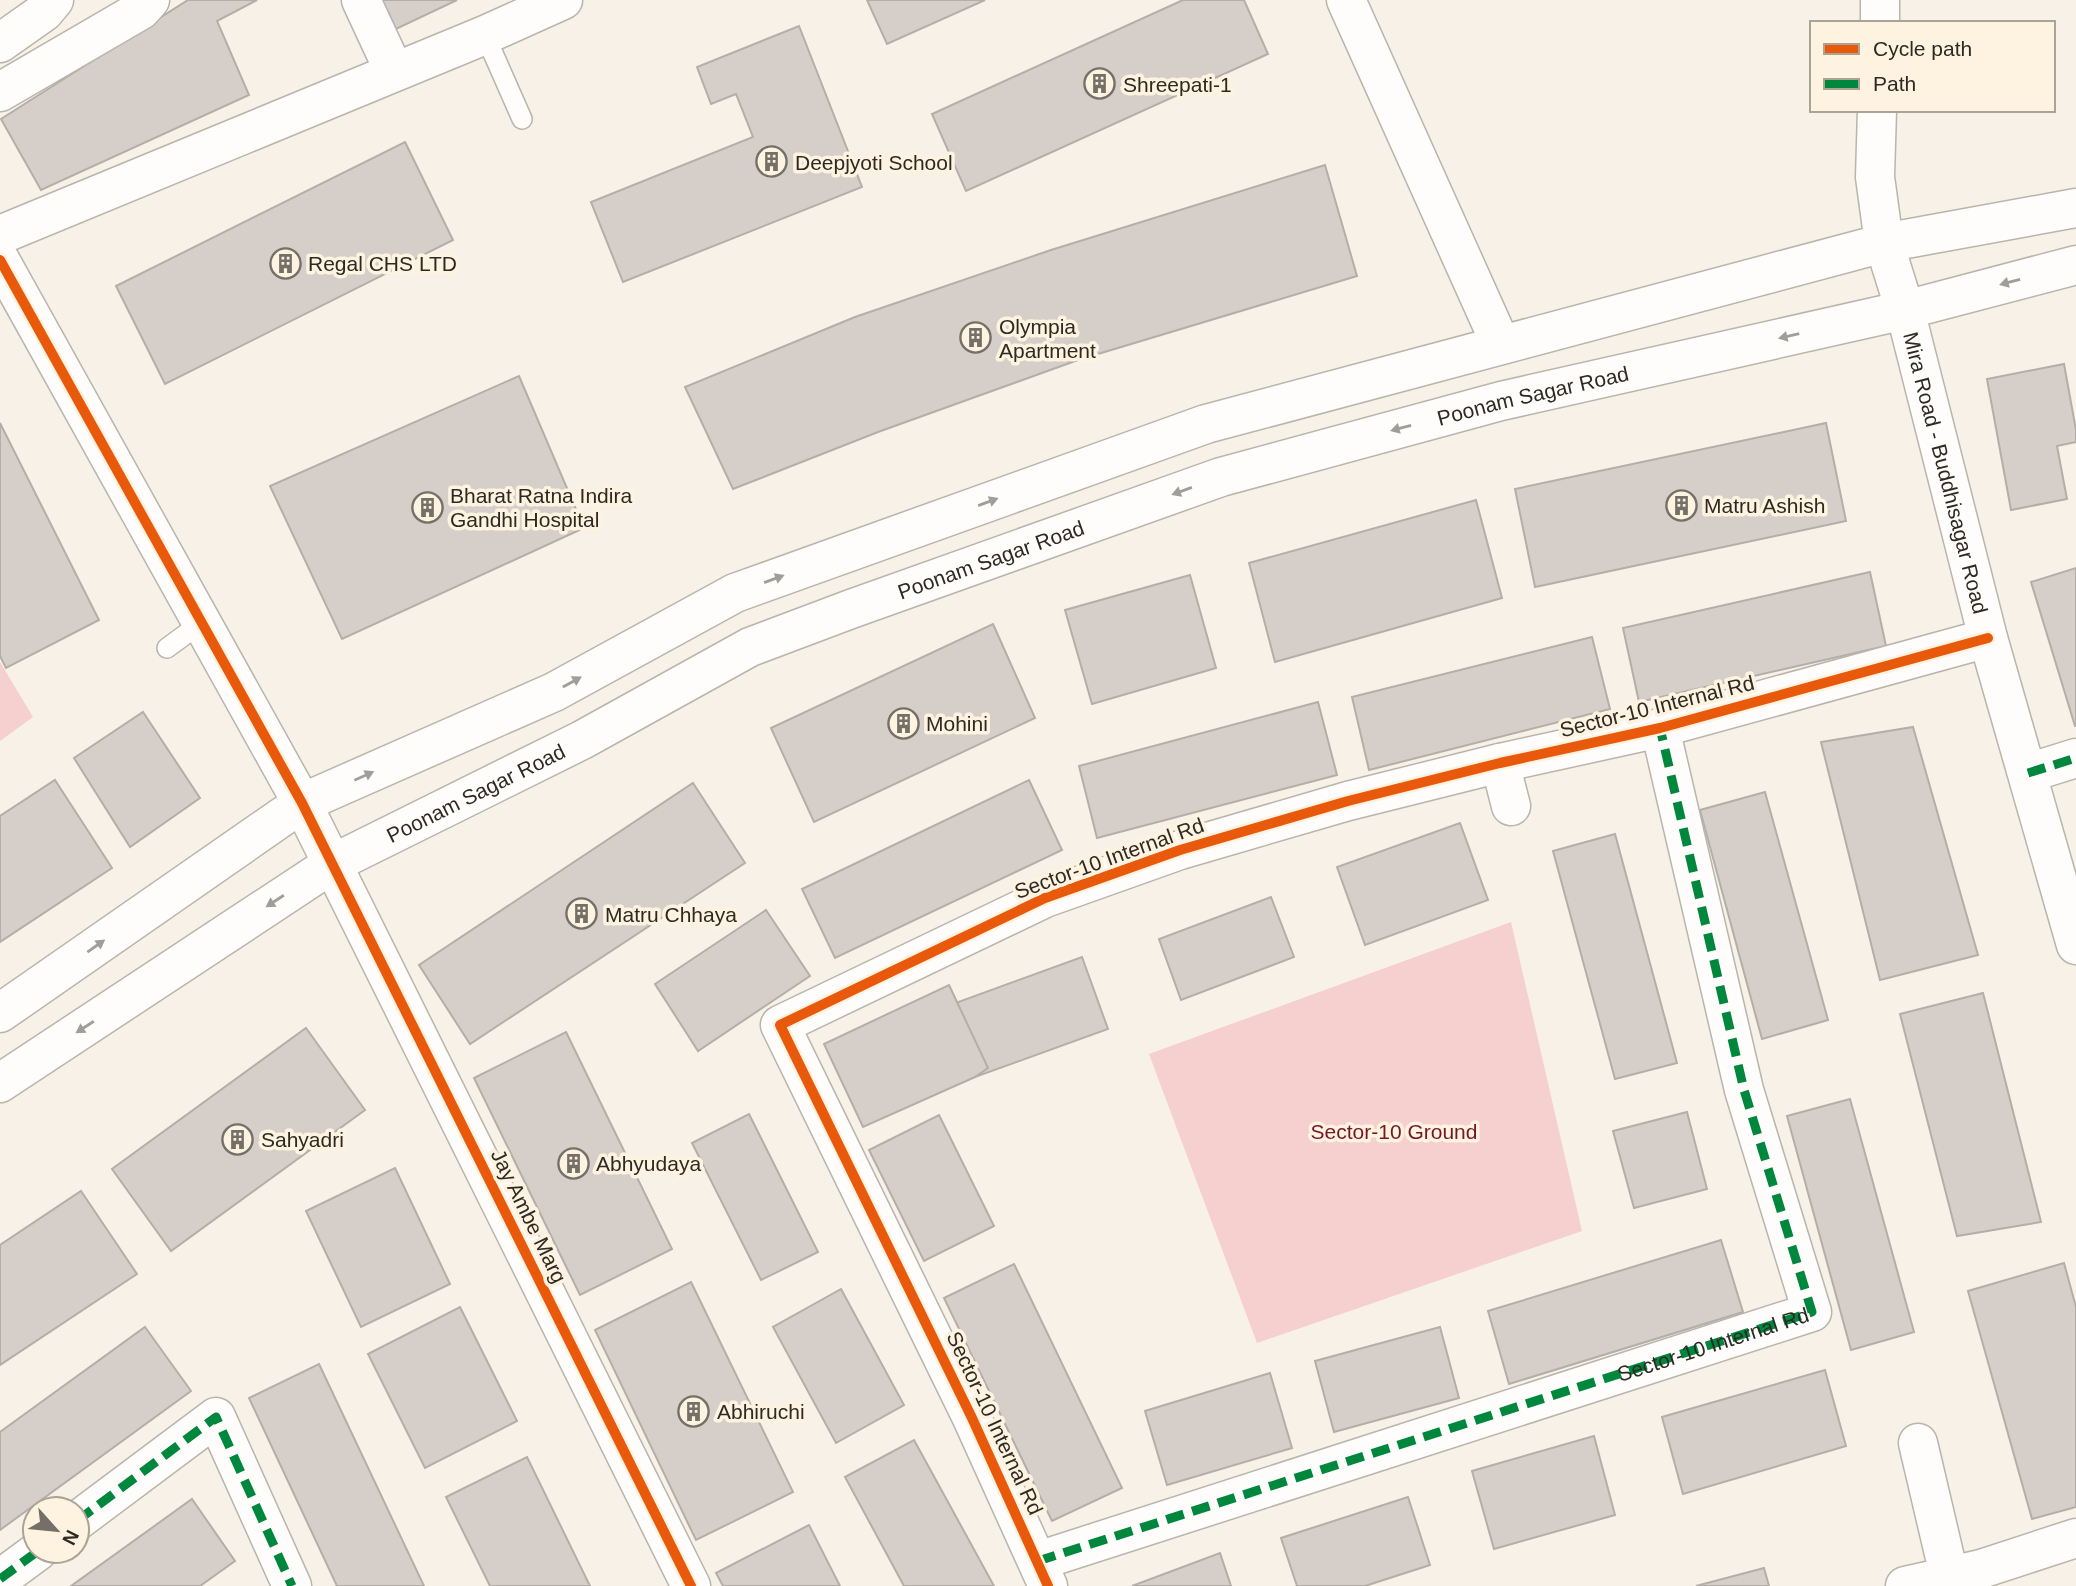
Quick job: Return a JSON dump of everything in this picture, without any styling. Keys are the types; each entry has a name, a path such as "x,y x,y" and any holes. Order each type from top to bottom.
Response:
{"street":[{"path":"0,43 44,12 54,0"},
{"path":"0,92 141,10 150,0"},
{"path":"361,0 394,71"},
{"path":"0,236 485,35 563,0"},
{"path":"1346,0 1501,345"},
{"path":"1880,0 1880,21"},
{"name":"Mira Road - Buddhisagar Road","path":"1877,112 1875,177 1884,243 1905,310 1988,638 2076,945"},
{"path":"0,1013 302,803 554,692 735,593 1206,425 1884,243 2076,208"},
{"name":"Jay Ambe Marg","path":"0,260 302,803 691,1586"},
{"name":"Poonam Sagar Road","path":"0,1083 332,864 582,740 750,647 1222,477 1501,401 1905,310 2076,265"},
{"name":"Sector-10 Internal Rd","path":"1660,728 1745,1090 1812,1312 1043,1573 972,1418 780,1025 1045,898 1219,839 1348,801 1660,728 1988,638"},
{"path":"2028,773 2076,758"},
{"path":"1500,764 1511,806"},
{"path":"91,1511 216,1417 292,1586"},
{"path":"1918,1443 1972,1577"},
{"path":"1905,1586 1972,1577 2076,1538"},
{"path":"0,1579 21,1564"}],"lane":[{"path":"485,35 522,119"},
{"path":"167,648 201,623"}],"green space":[{"path":"0,662 33,717 0,741"},
{"name":"Sector-10 Ground","path":"1511,922 1582,1231 1257,1343 1149,1054"}],"building":[{"path":"188,0 257,0 217,21 249,95 41,190 1,119"},
{"path":"382,0 457,0 396,29"},
{"path":"867,0 985,0 887,44"},
{"name":"Shreepati-1","path":"1183,0 1244,0 1268,54 966,191 932,114"},
{"name":"Deepjyoti School","path":"799,26 862,187 623,282 591,202 753,137 736,94 711,104 697,67"},
{"name":"Regal CHS LTD","path":"405,142 453,240 165,384 116,286"},
{"name":"Olympia Apartment","path":"1325,165 1357,276 1078,360 878,432 733,489 685,387 855,317 1051,250"},
{"path":"2064,364 2076,430 2076,442 2057,446 2067,499 2011,510 1987,379"},
{"name":"Bharat Ratna Indira Gandhi Hospital","path":"519,376 584,528 342,639 270,486"},
{"path":"0,423 99,620 6,668 0,656"},
{"name":"Matru Ashish","path":"1826,423 1846,521 1535,587 1515,489"},
{"path":"1476,500 1502,598 1275,662 1249,563"},
{"path":"2076,568 2076,726 2075,726 2031,582"},
{"path":"1870,572 1886,646 1639,702 1623,628"},
{"path":"1190,575 1216,668 1092,704 1065,610"},
{"name":"Mohini","path":"993,624 1035,718 814,822 771,728"},
{"path":"1592,637 1610,709 1369,770 1352,697"},
{"path":"1318,702 1337,775 1097,838 1079,766"},
{"path":"143,712 200,798 130,847 74,758"},
{"path":"1913,727 1978,955 1880,980 1821,742"},
{"path":"55,780 112,868 0,942 0,816"},
{"path":"1029,780 1062,850 835,958 802,889"},
{"name":"Matru Chhaya","path":"693,783 745,863 470,1044 419,965"},
{"path":"1765,792 1828,1020 1762,1039 1700,810"},
{"path":"1460,823 1488,900 1365,945 1337,867"},
{"path":"1615,834 1677,1063 1615,1079 1553,851"},
{"path":"1271,897 1294,957 1181,1000 1159,939"},
{"path":"766,910 810,976 698,1051 655,984"},
{"path":"1082,957 1108,1029 975,1077 950,1005"},
{"path":"949,985 988,1068 975,1077 863,1127 824,1044"},
{"path":"1983,993 2041,1222 1957,1236 1900,1014"},
{"name":"Sahyadri","path":"306,1028 365,1110 171,1251 112,1169"},
{"name":"Abhyudaya","path":"566,1032 672,1249 580,1295 474,1078"},
{"path":"1850,1099 1914,1332 1851,1350 1787,1116"},
{"path":"1687,1112 1707,1189 1634,1208 1613,1131"},
{"path":"749,1114 818,1252 761,1280 692,1143"},
{"path":"939,1115 994,1226 924,1261 869,1150"},
{"path":"395,1168 450,1284 361,1327 306,1211"},
{"path":"81,1191 137,1274 0,1365 0,1245"},
{"path":"1721,1240 1743,1312 1509,1384 1488,1311"},
{"path":"2064,1263 2076,1307 2076,1507 2032,1519 1968,1291"},
{"path":"1014,1264 1122,1488 1052,1521 944,1298"},
{"name":"Abhiruchi","path":"691,1282 793,1492 696,1540 595,1330"},
{"path":"841,1289 904,1405 836,1443 773,1327"},
{"path":"460,1307 517,1421 425,1468 368,1354"},
{"path":"145,1327 191,1391 48,1495 21,1495 21,1515 0,1530 0,1432"},
{"path":"1440,1327 1459,1398 1334,1432 1315,1361"},
{"path":"319,1364 424,1586 337,1586 249,1398"},
{"path":"1825,1370 1846,1446 1683,1494 1662,1417"},
{"path":"1270,1373 1292,1448 1167,1485 1145,1411"},
{"path":"1594,1436 1615,1515 1494,1549 1472,1471"},
{"path":"914,1440 994,1586 904,1586 845,1477"},
{"path":"527,1457 590,1586 490,1586 446,1497"},
{"path":"1408,1497 1430,1565 1365,1586 1297,1586 1281,1538"},
{"path":"192,1499 235,1561 200,1586 71,1586"},
{"path":"809,1525 840,1586 723,1586 716,1573"},
{"path":"1220,1553 1231,1586 1132,1586"},
{"path":"1764,1568 1769,1586 1696,1586"}],"marked path":[{"path":"1038,1561 1812,1312 1744,1090 1660,728"},
{"path":"2028,773 2076,758"},
{"path":"91,1511 216,1417 292,1586"},
{"path":"0,1579 21,1564"}],"cycle path":[{"path":"0,260 302,803 691,1586"},
{"path":"1048,1586 972,1418 780,1025 1045,898 1180,850 1348,801 1500,763 1660,728 1988,638"}],"place":[{"name":"Shreepati-1","path":"1100,84"},
{"name":"Deepjyoti School","path":"772,162"},
{"name":"Regal CHS LTD","path":"285,263"},
{"name":"Olympia Apartment","path":"976,338"},
{"name":"Matru Ashish","path":"1681,505"},
{"name":"Bharat Ratna Indira Gandhi Hospital","path":"427,507"},
{"name":"Mohini","path":"903,723"},
{"name":"Matru Chhaya","path":"582,914"},
{"name":"Sahyadri","path":"238,1139"},
{"name":"Abhyudaya","path":"573,1163"},
{"name":"Abhiruchi","path":"694,1411"}]}
